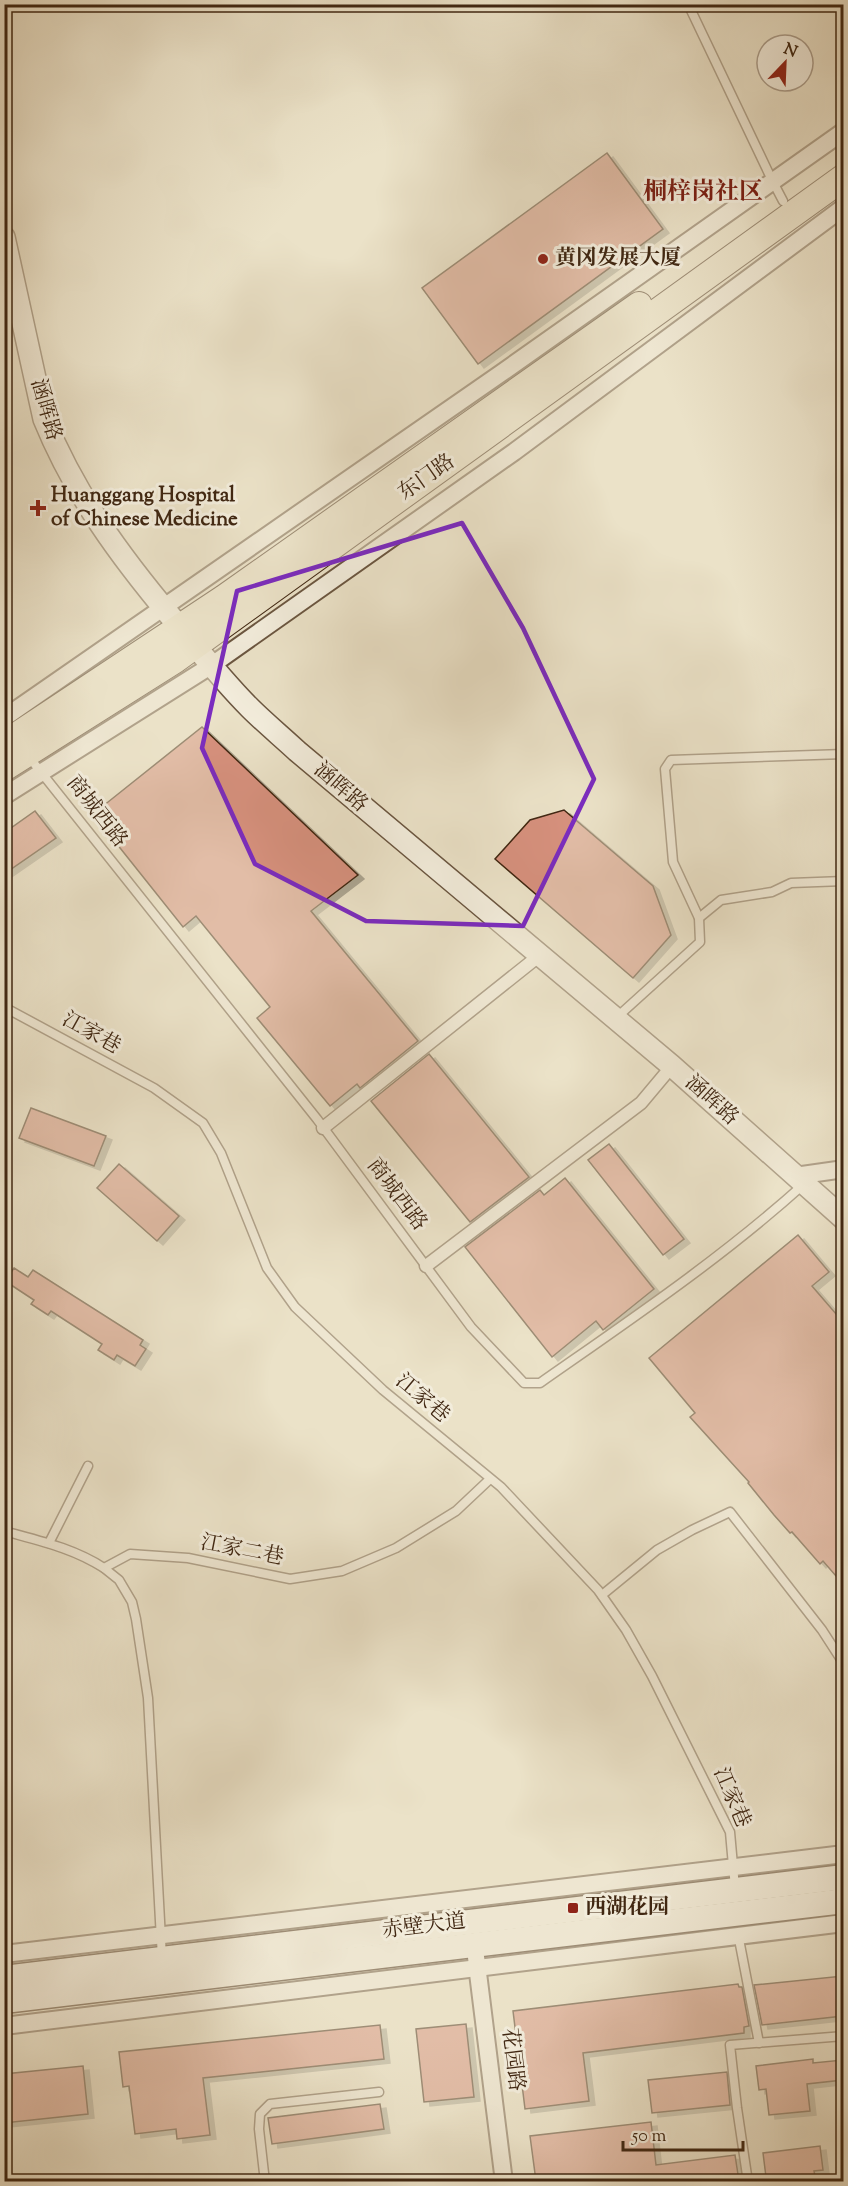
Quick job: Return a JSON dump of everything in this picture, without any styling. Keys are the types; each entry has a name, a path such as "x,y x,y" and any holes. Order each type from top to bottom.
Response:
{"main road":[{"name":"东门路","path":"4,768 24,757 657,292 778,191 843,157"},
{"name":"东门路","path":"187,637 843,177"},
{"name":"赤壁大道","path":"4,1978 162,1947 734,1878 843,1877"},
{"name":"赤壁大道","path":"4,2001 476,1956 737,1925 843,1901"}],"street":[{"path":"4,718 500,374 778,191 843,131"},
{"path":"4,796 24,757 212,665 514,452 843,207"},
{"name":"涵晖路","path":"4,237 44,419 55,446 87,506 134,572 187,637 250,708 297,752 672,1066 843,1219"},
{"path":"323,1128 540,955"},
{"path":"426,1266 641,1103 672,1066"},
{"path":"799,1180 843,1169"},
{"path":"734,1878 843,1854"},
{"path":"737,1925 843,1923"},
{"path":"4,1954 162,1947"},
{"path":"4,2026 476,1956"},
{"name":"花园路","path":"476,1956 504,2181"}],"lane":[{"path":"688,4 778,191"},
{"path":"615,1018 700,942 699,918 674,862 665,769 671,760 843,754"},
{"name":"商城西路","path":"24,757 323,1128 471,1327 524,1383 540,1383 620,1327 768,1216 799,1180"},
{"path":"699,918 722,900 772,892 791,883 843,881"},
{"name":"江家巷","path":"4,1007 154,1088 203,1123 221,1153 267,1268 295,1307 383,1390 508,1495 602,1595 626,1630 652,1676 730,1832 734,1878"},
{"path":"49,1543 88,1466"},
{"name":"江家二巷","path":"104,1568 130,1554 188,1558 290,1579 342,1571 396,1548 456,1511 490,1479"},
{"path":"602,1595 657,1551 692,1530 730,1512 822,1630 843,1664"},
{"path":"4,1531 49,1543 84,1556 104,1568 119,1581 132,1602 148,1698 162,1947"},
{"path":"737,1925 759,2043"},
{"path":"748,2181 730,2045 843,2036"},
{"path":"265,2181 259,2129 260,2114 270,2104 379,2092"}],"highlighted area":[{"path":"462,523 523,628 594,779 523,926 366,921 255,864 202,748 237,591"}],"building":[{"name":"黄冈发展大厦","path":"607,153 663,229 478,364 422,288"},
{"path":"202,727 358,875 311,911 418,1041 360,1088 357,1084 330,1106 257,1018 270,1007 196,916 183,927 93,814"},
{"path":"564,810 653,886 671,935 633,978 495,859 530,820"},
{"path":"35,811 56,838 4,874 4,833"},
{"path":"429,1054 529,1177 470,1222 371,1101"},
{"path":"31,1108 106,1136 94,1166 19,1138"},
{"path":"609,1144 684,1239 663,1255 588,1160"},
{"path":"119,1164 179,1216 157,1241 97,1188"},
{"path":"565,1178 654,1289 603,1330 596,1321 552,1357 465,1247 540,1190 544,1195"},
{"path":"798,1235 829,1272 812,1286 843,1322 843,1584 823,1561 820,1564 774,1515 749,1482 690,1417 695,1413 649,1358"},
{"path":"14,1268 28,1277 33,1270 143,1340 140,1345 146,1349 135,1366 117,1355 114,1360 98,1350 102,1344 51,1311 48,1315 31,1304 34,1300 5,1281"},
{"path":"843,1976 843,2016 762,2025 754,1985"},
{"path":"738,1984 742,1987 749,2026 744,2027 744,2033 583,2053 589,2101 525,2109 513,2011"},
{"path":"466,2024 474,2097 424,2102 416,2029"},
{"path":"380,2025 384,2059 203,2078 210,2135 177,2139 176,2129 135,2134 129,2086 123,2087 119,2052"},
{"path":"813,2059 813,2063 843,2060 843,2080 807,2084 810,2111 769,2115 766,2089 759,2090 756,2066"},
{"path":"83,2066 88,2114 4,2123 4,2074"},
{"path":"727,2072 730,2105 652,2113 648,2080"},
{"path":"380,2104 384,2129 272,2144 268,2118"},
{"path":"651,2122 656,2165 735,2155 739,2181 536,2181 530,2136"},
{"path":"820,2146 823,2170 814,2171 816,2181 774,2181 774,2176 766,2177 763,2153"}],"place":[{"name":"黄冈发展大厦","path":"543,259"},
{"name":"Huanggang Hospital of Chinese Medicine","path":"38,508"},
{"name":"西湖花园","path":"573,1908"}],"district":[{"name":"桐梓岗社区","path":"703,193"}]}
